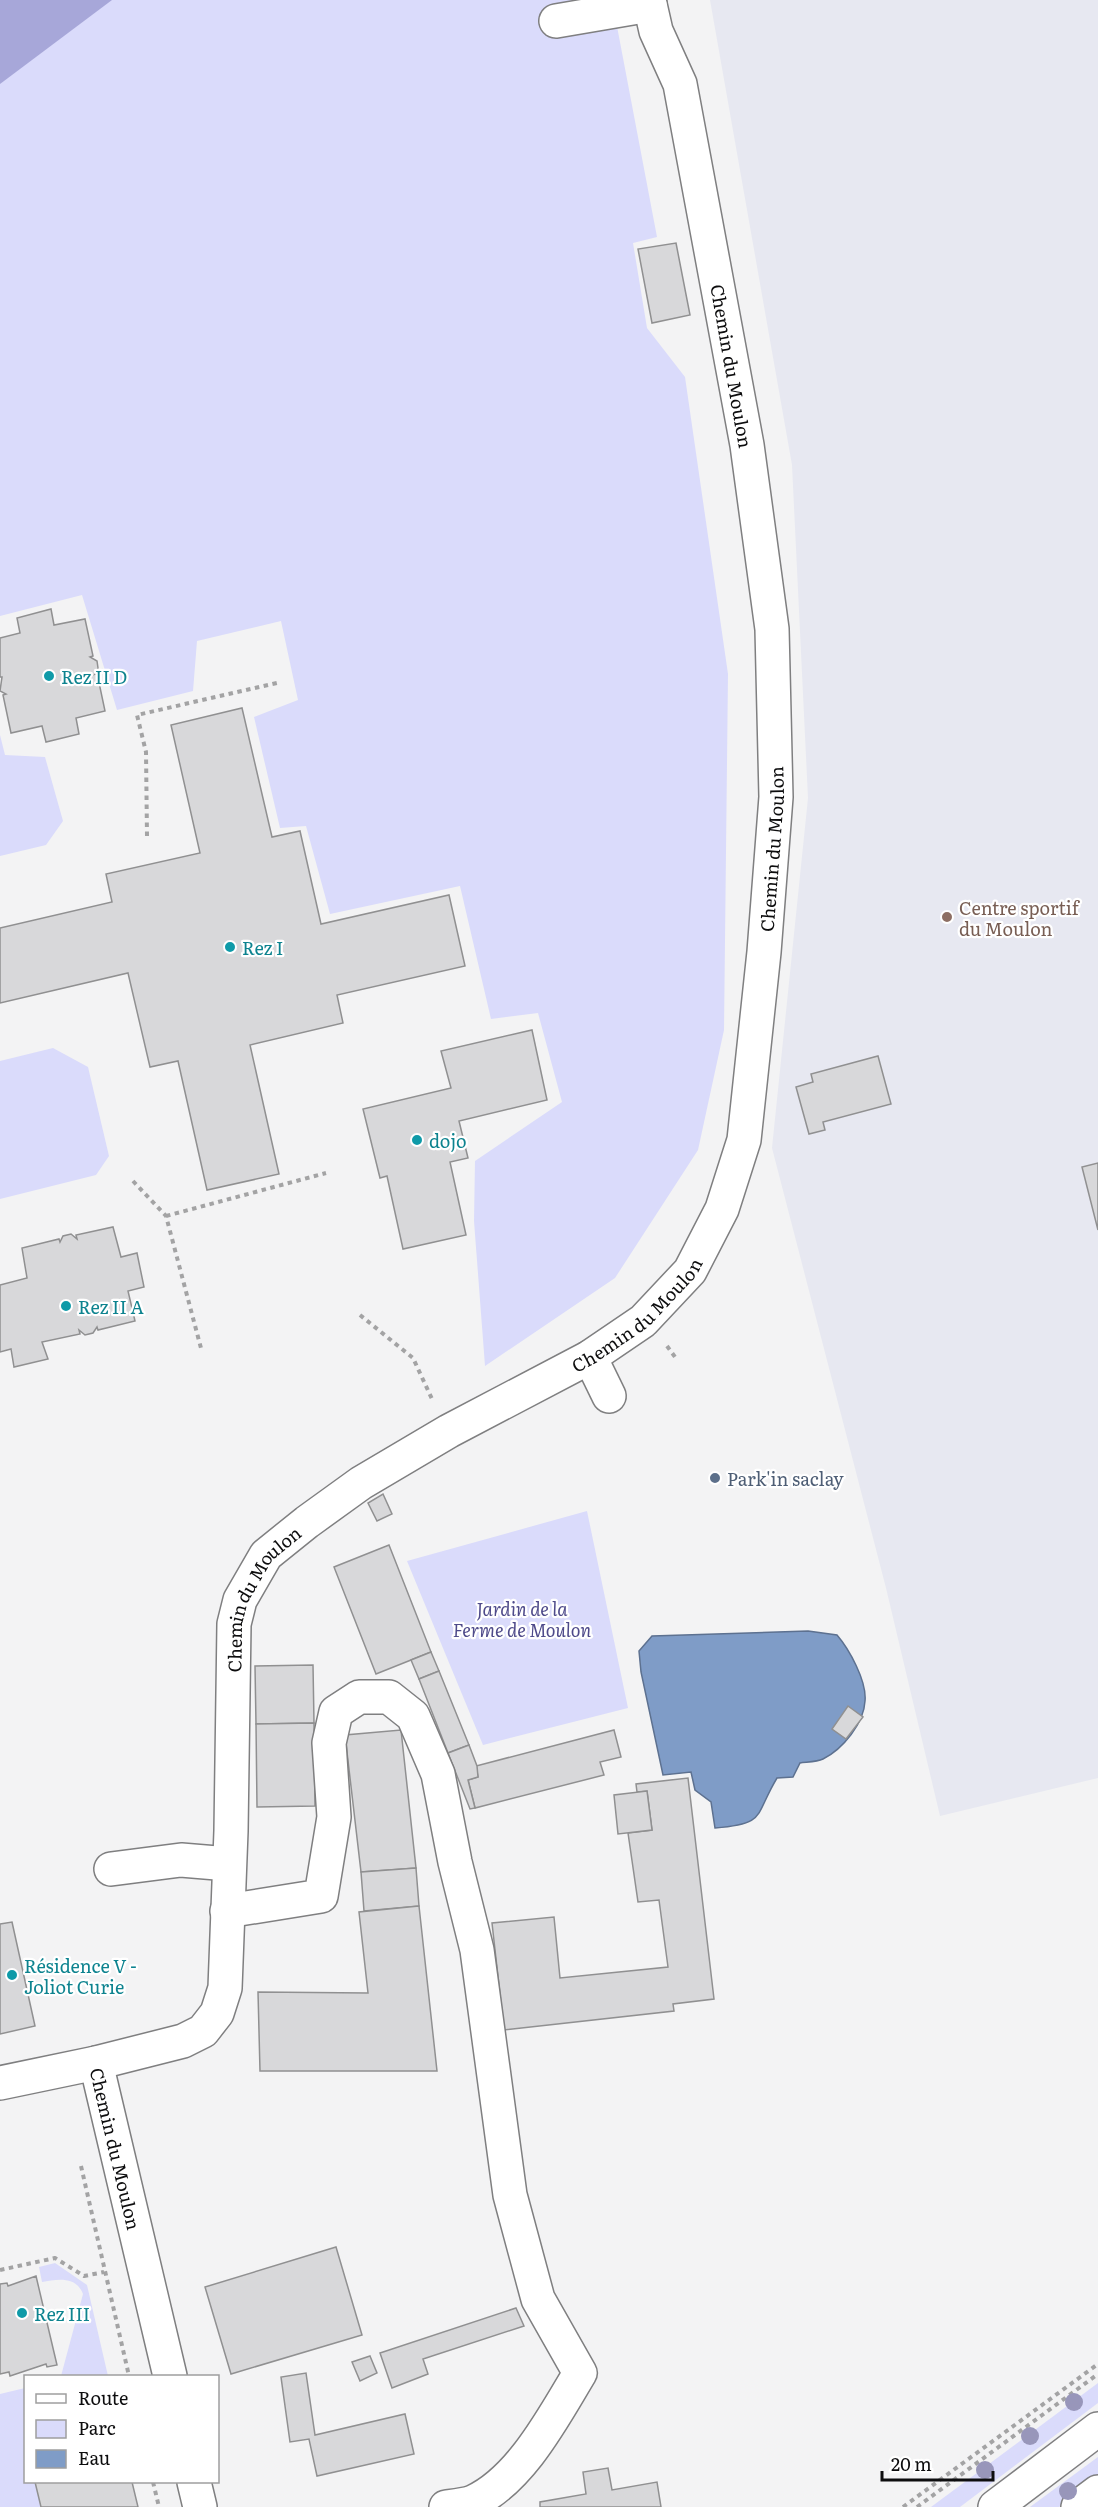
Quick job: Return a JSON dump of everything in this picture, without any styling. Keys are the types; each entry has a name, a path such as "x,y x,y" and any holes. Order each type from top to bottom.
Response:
{"street":[{"path":"556,21 650,3"},
{"name":"Chemin du Moulon","path":"170,2375 96,2063 183,2041 203,2031 217,2013 225,1988 234,1624 240,1600 266,1555 361,1483 449,1431 590,1357 643,1321 690,1271 722,1209 744,1140 764,952 776,797 772,629 747,445 680,84 656,31 650,3"},
{"path":"590,1357 609,1396"},
{"path":"227,1911 321,1896 334,1817 329,1743 336,1712 359,1697 389,1697 413,1716 438,1774 455,1862 477,1950 510,2195 538,2299 580,2373 522,2463 493,2489 472,2502 446,2507"},
{"path":"111,1869 180,1860 229,1864"},
{"path":"0,2083 96,2063"},
{"path":"995,2507 1098,2429"},
{"path":"194,2483 200,2507"},
{"path":"1078,2507 1098,2492"}],"path":[{"path":"147,836 146,752 137,715 281,682"},
{"path":"166,1216 326,1173"},
{"path":"134,1181 166,1216 202,1352"},
{"path":"360,1315 413,1358 449,1431"},
{"path":"78,2156 129,2375"},
{"path":"0,2270 55,2258 84,2276 104,2272"},
{"path":"903,2507 1098,2364"},
{"path":"917,2507 1098,2374"},
{"path":"153,2483 159,2507"}],"shaded area":[{"path":"0,0 112,0 0,84"},
{"name":"Centre sportif du Moulon","path":"710,0 1098,0 1098,1778 940,1816 886,1588 772,1148 808,798 792,465"}],"green space":[{"path":"109,0 612,0 657,237 633,243 647,328 685,377 728,674 724,1030 698,1150 615,1278 485,1366 474,1221 475,1161 562,1102 538,1013 491,1019 460,886 330,914 306,826 280,828 254,717 298,700 281,621 197,641 193,691 117,710 82,595 0,616 0,82"},
{"path":"0,735 5,755 45,757 63,821 46,845 0,856"},
{"path":"53,1048 88,1067 109,1156 96,1175 0,1199 0,1061"},
{"name":"Jardin de la Ferme de Moulon","path":"587,1511 628,1708 483,1745 407,1561"},
{"path":"55,2263 87,2285 108,2375 61,2375 83,2294 76,2284 66,2280 42,2282 39,2267"},
{"path":"1098,2383 1098,2403 960,2507 931,2507"},
{"path":"24,2388 24,2483 35,2483 41,2507 0,2507 0,2394"},
{"path":"1098,2457 1098,2477 1059,2507 1030,2507"}],"water":[{"path":"808,1631 837,1635 847,1648 865,1693 861,1718 845,1742 831,1755 818,1761 800,1763 793,1777 777,1778 757,1816 743,1824 715,1828 711,1802 695,1790 691,1772 663,1775 641,1672 639,1651 652,1636"}],"building":[{"path":"676,243 690,315 652,323 638,249"},
{"name":"Rez II D","path":"51,609 54,625 85,619 93,656 90,657 97,661 98,668 95,674 97,673 105,711 76,718 79,734 46,742 42,726 11,733 3,695 6,694 0,691 2,677 0,677 0,638 20,633 17,618"},
{"name":"Rez I","path":"242,708 272,837 300,831 321,924 449,895 465,966 337,995 343,1023 250,1045 279,1174 207,1190 178,1061 150,1067 128,973 0,1003 0,928 112,902 106,874 200,853 171,725"},
{"name":"dojo","path":"532,1030 547,1100 459,1121 468,1158 450,1162 466,1235 403,1249 387,1176 380,1178 363,1109 451,1088 441,1051"},
{"path":"878,1056 891,1104 823,1122 825,1130 809,1134 796,1087 813,1082 811,1074"},
{"path":"1098,1163 1098,1230 1082,1167"},
{"name":"Rez II A","path":"113,1227 121,1257 137,1253 144,1287 128,1291 135,1321 98,1330 97,1327 93,1333 85,1335 79,1330 80,1334 42,1342 48,1359 14,1367 11,1349 0,1352 0,1285 27,1278 22,1248 59,1239 60,1242 63,1236 71,1234 77,1239 76,1235"},
{"path":"383,1494 392,1514 377,1521 368,1503"},
{"path":"389,1545 431,1652 376,1674 334,1567"},
{"path":"431,1652 439,1671 419,1679 411,1660"},
{"path":"313,1665 314,1723 256,1724 255,1666"},
{"path":"439,1671 469,1745 448,1753 419,1679"},
{"path":"848,1706 863,1717 846,1739 832,1729"},
{"path":"314,1723 315,1806 257,1807 256,1724"},
{"path":"401,1730 416,1868 361,1872 345,1735"},
{"path":"614,1730 621,1757 600,1762 604,1775 475,1808 468,1780 478,1777 476,1766"},
{"path":"469,1745 477,1766 478,1777 468,1780 475,1808 470,1809 448,1753"},
{"path":"688,1778 714,1999 673,2004 674,2011 504,2030 492,1923 554,1917 560,1978 668,1967 659,1900 638,1902 628,1833 652,1830 647,1791 637,1792 636,1784"},
{"path":"647,1791 652,1830 618,1834 614,1795"},
{"path":"416,1868 419,1906 364,1911 361,1872"},
{"path":"419,1906 437,2071 260,2071 258,1992 368,1993 359,1912"},
{"name":"Résidence V - Joliot Curie","path":"12,1922 35,2026 0,2034 0,1924"},
{"path":"336,2247 362,2335 231,2374 205,2287"},
{"name":"Rez III","path":"36,2276 57,2365 47,2367 46,2364 10,2376 9,2372 0,2374 0,2284 7,2283 8,2286"},
{"path":"516,2308 524,2326 423,2359 428,2374 392,2388 380,2353"},
{"path":"370,2356 377,2373 360,2381 352,2362"},
{"path":"306,2373 315,2435 405,2414 414,2454 317,2476 309,2439 290,2442 281,2377"},
{"path":"608,2468 612,2490 657,2482 661,2507 540,2507 540,2502 586,2494 583,2472"},
{"path":"35,2483 132,2483 138,2507 41,2507"}],"place":[{"name":"Rez II D","path":"49,676"},
{"name":"Centre sportif du Moulon","path":"947,917"},
{"name":"Rez I","path":"230,947"},
{"name":"dojo","path":"417,1140"},
{"name":"Rez II A","path":"66,1306"},
{"name":"Park'in saclay","path":"715,1478"},
{"name":"Résidence V - Joliot Curie","path":"12,1975"},
{"name":"Rez III","path":"22,2313"}]}
